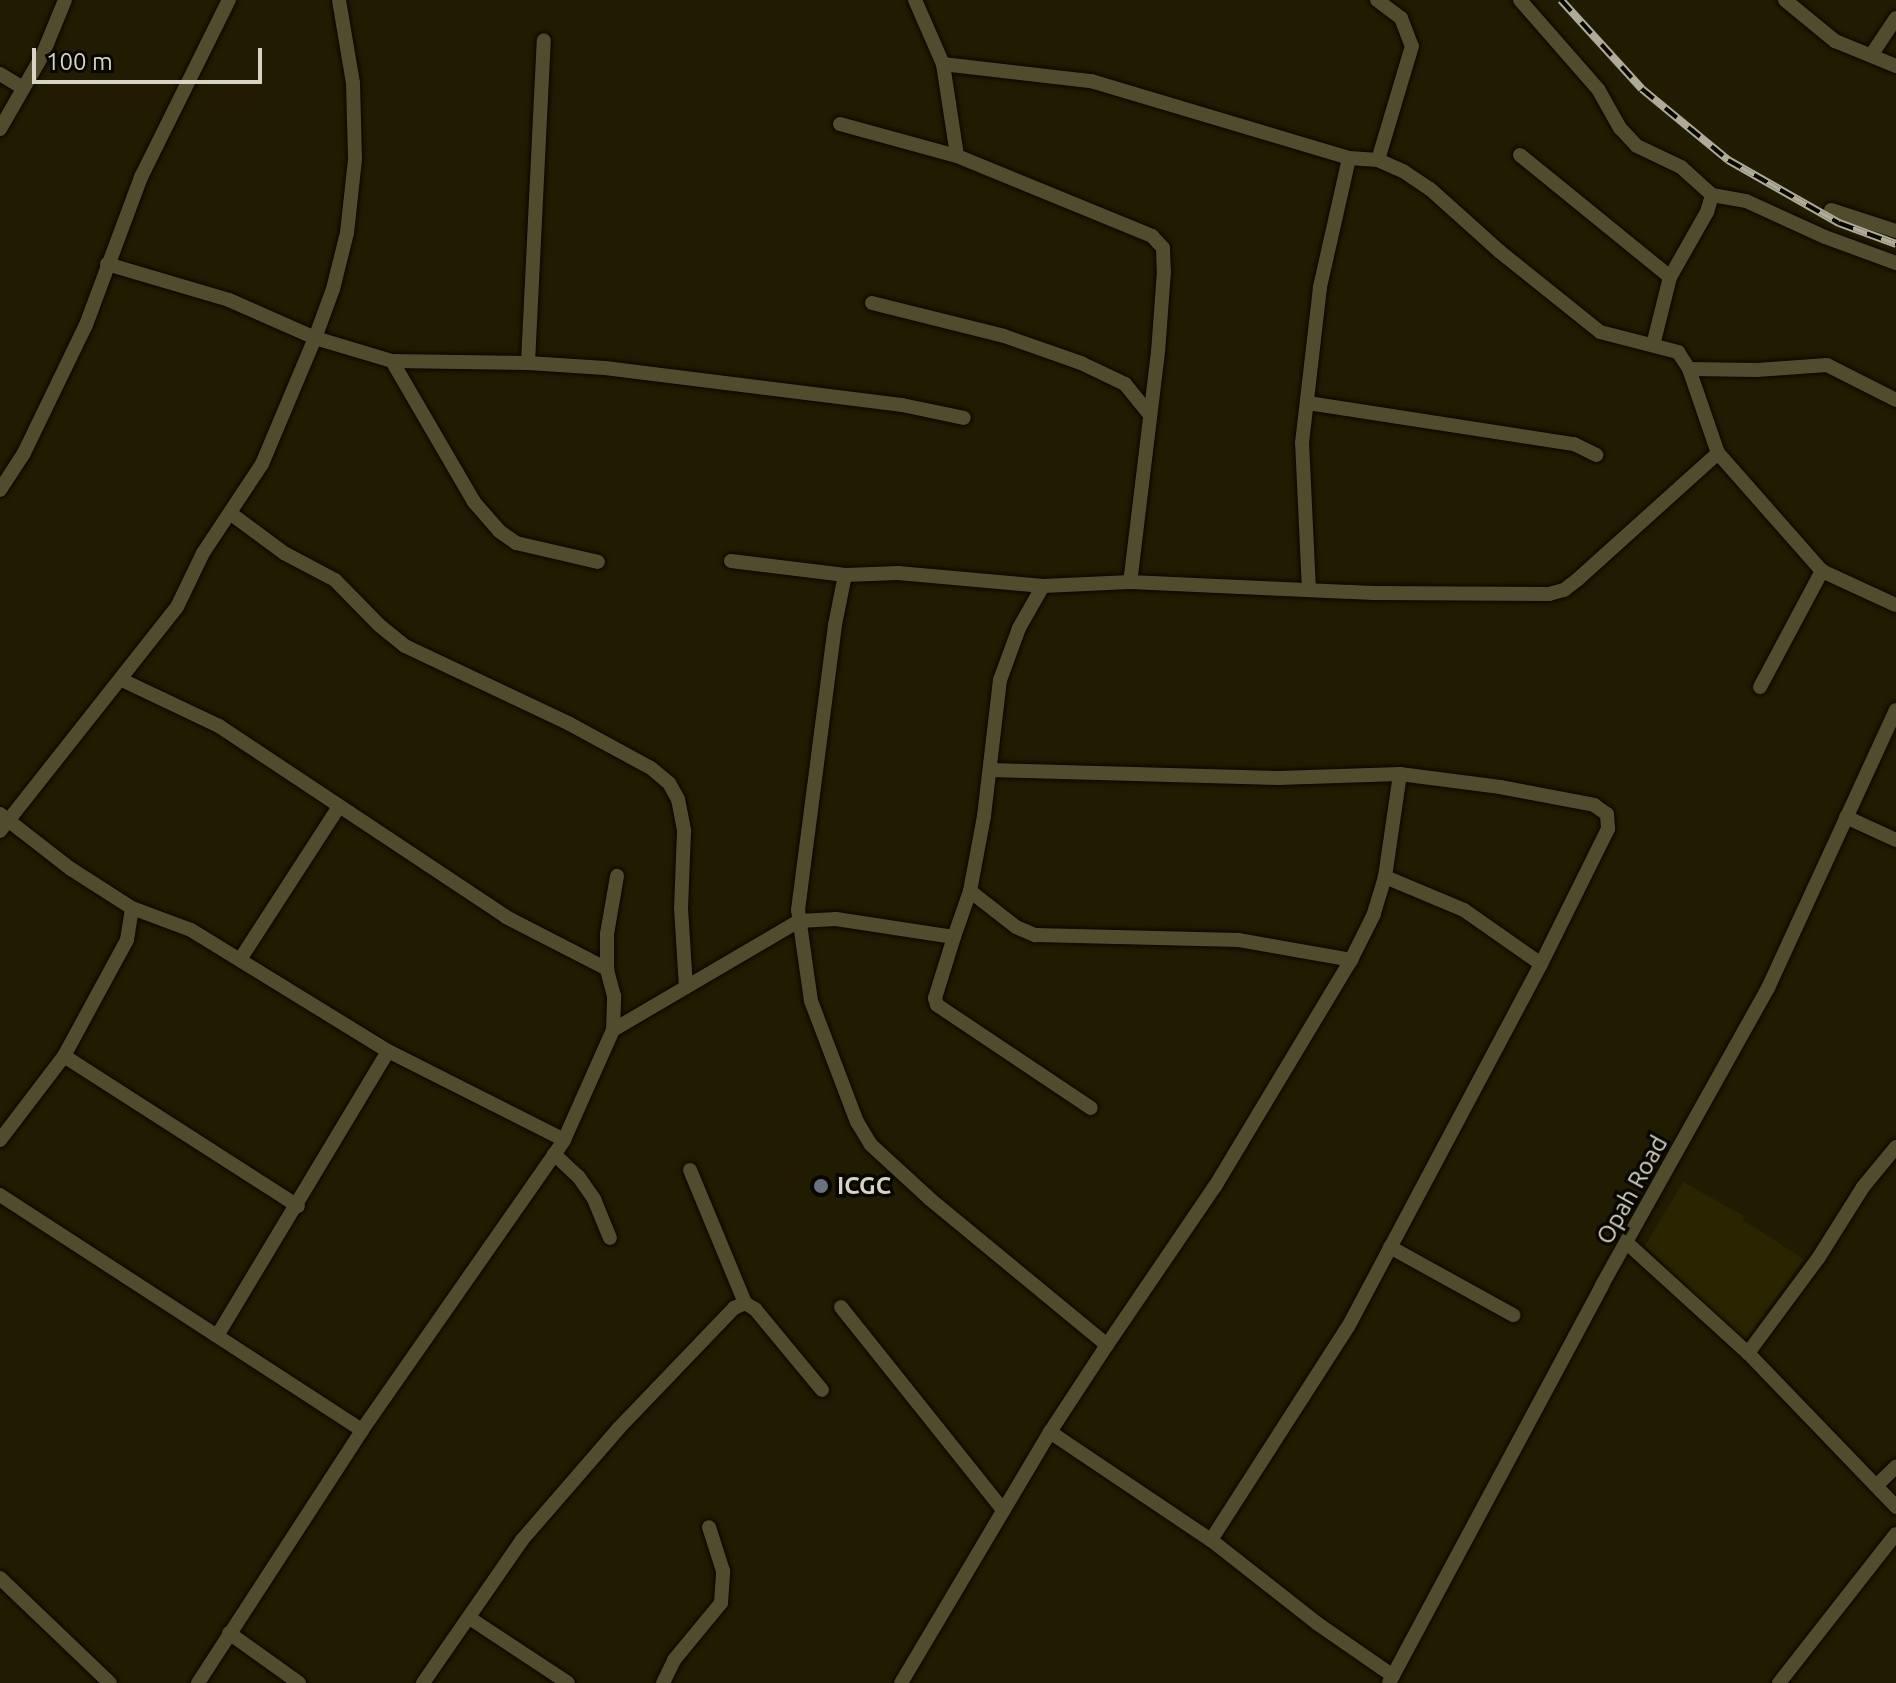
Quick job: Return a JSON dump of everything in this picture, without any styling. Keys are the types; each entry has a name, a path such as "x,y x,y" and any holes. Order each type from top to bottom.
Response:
{"street":[{"path":"0,129 42,56 65,0"},
{"path":"0,490 24,453 86,325 141,177 229,0"},
{"path":"0,831 4,816 122,680 177,607 203,553 262,464 315,338 333,289 347,233 355,159 353,83 339,0"},
{"path":"915,0 943,64 957,156"},
{"path":"1377,0 1401,18 1412,46 1378,160"},
{"path":"1520,0 1598,89 1620,128 1637,146 1681,167 1712,195 1746,201 1825,237 1896,263"},
{"path":"1785,0 1835,41 1896,66"},
{"path":"1872,54 1896,18"},
{"path":"528,363 544,40"},
{"path":"943,64 1091,81 1349,158 1378,160 1430,189 1499,251 1600,332 1678,352 1689,369 1718,453 1822,571 1896,605"},
{"path":"0,74 23,88"},
{"path":"840,124 957,156 1152,236 1163,248 1163,297 1155,383 1148,412 1130,582"},
{"path":"1520,155 1670,277"},
{"path":"1309,590 1302,443 1320,287 1349,158"},
{"path":"1653,345 1670,277 1707,212 1712,195"},
{"path":"1831,210 1896,231"},
{"path":"107,264 229,300 315,338 392,361 528,363 902,405 964,418"},
{"path":"872,303 1004,336 1081,363 1125,384 1148,412"},
{"path":"392,361 474,502 499,531 516,543 598,562"},
{"path":"1689,369 1757,370 1827,365 1896,400"},
{"path":"1308,403 1574,444 1597,455"},
{"path":"731,561 845,575 898,573 1043,586 1130,582 1309,590 1549,594 1564,590 1718,453"},
{"path":"230,513 284,553 335,580 379,625 405,646 568,723 651,768 669,783 678,799 684,831 681,908 686,987"},
{"path":"1760,687 1822,571"},
{"path":"845,575 825,699 799,921 811,1001 857,1122 871,1145 930,1199 1107,1345"},
{"path":"1043,586 1019,628 1000,680 990,770 970,891 935,998 937,1005 1091,1108"},
{"path":"122,680 182,712 219,726 506,917 607,969"},
{"name":"Opah Road","path":"1391,1679 1768,988 1896,710"},
{"path":"990,770 1278,778 1400,774 1500,787 1594,805 1607,814 1608,829 1541,964 1348,1327 1211,1540"},
{"path":"901,1683 1050,1432 1215,1186 1351,960 1374,914 1385,877 1400,774"},
{"path":"241,958 338,808"},
{"path":"4,816 71,869 132,908 191,930 388,1051 564,1140"},
{"path":"1846,817 1896,840"},
{"path":"198,1683 362,1430 564,1140 613,1030 614,996 607,969 607,934 617,876"},
{"path":"1385,877 1464,910 1541,964"},
{"path":"970,891 1016,927 1035,935 1239,940 1351,960"},
{"path":"0,1140 64,1056 127,940 132,908"},
{"path":"613,1030 799,921 836,919 954,937"},
{"path":"217,1336 298,1206 388,1051"},
{"path":"64,1056 298,1206"},
{"path":"1748,1353 1819,1257 1863,1187 1896,1147"},
{"path":"554,1154 578,1176 594,1199 610,1238"},
{"path":"690,1170 745,1303 755,1309 822,1390"},
{"path":"0,1195 362,1430"},
{"path":"1627,1243 1748,1353 1896,1507"},
{"path":"1390,1247 1513,1315"},
{"path":"423,1683 471,1619 531,1529 618,1429 734,1308 745,1303"},
{"path":"841,1307 1003,1510"},
{"path":"1050,1432 1211,1540 1391,1679"},
{"path":"1876,1486 1896,1467"},
{"path":"663,1683 674,1660 721,1603 723,1571 709,1527"},
{"path":"1779,1683 1896,1534"},
{"path":"0,1578 110,1683"},
{"path":"471,1619 568,1683"},
{"path":"229,1633 299,1683"}],"shaded area":[{"path":"1683,1182 1744,1216 1743,1220 1804,1259 1744,1342 1645,1246"}],"railway":[{"path":"1561,0 1642,89 1728,160 1839,223 1896,244"}],"place":[{"name":"ICGC","path":"821,1186"}]}
